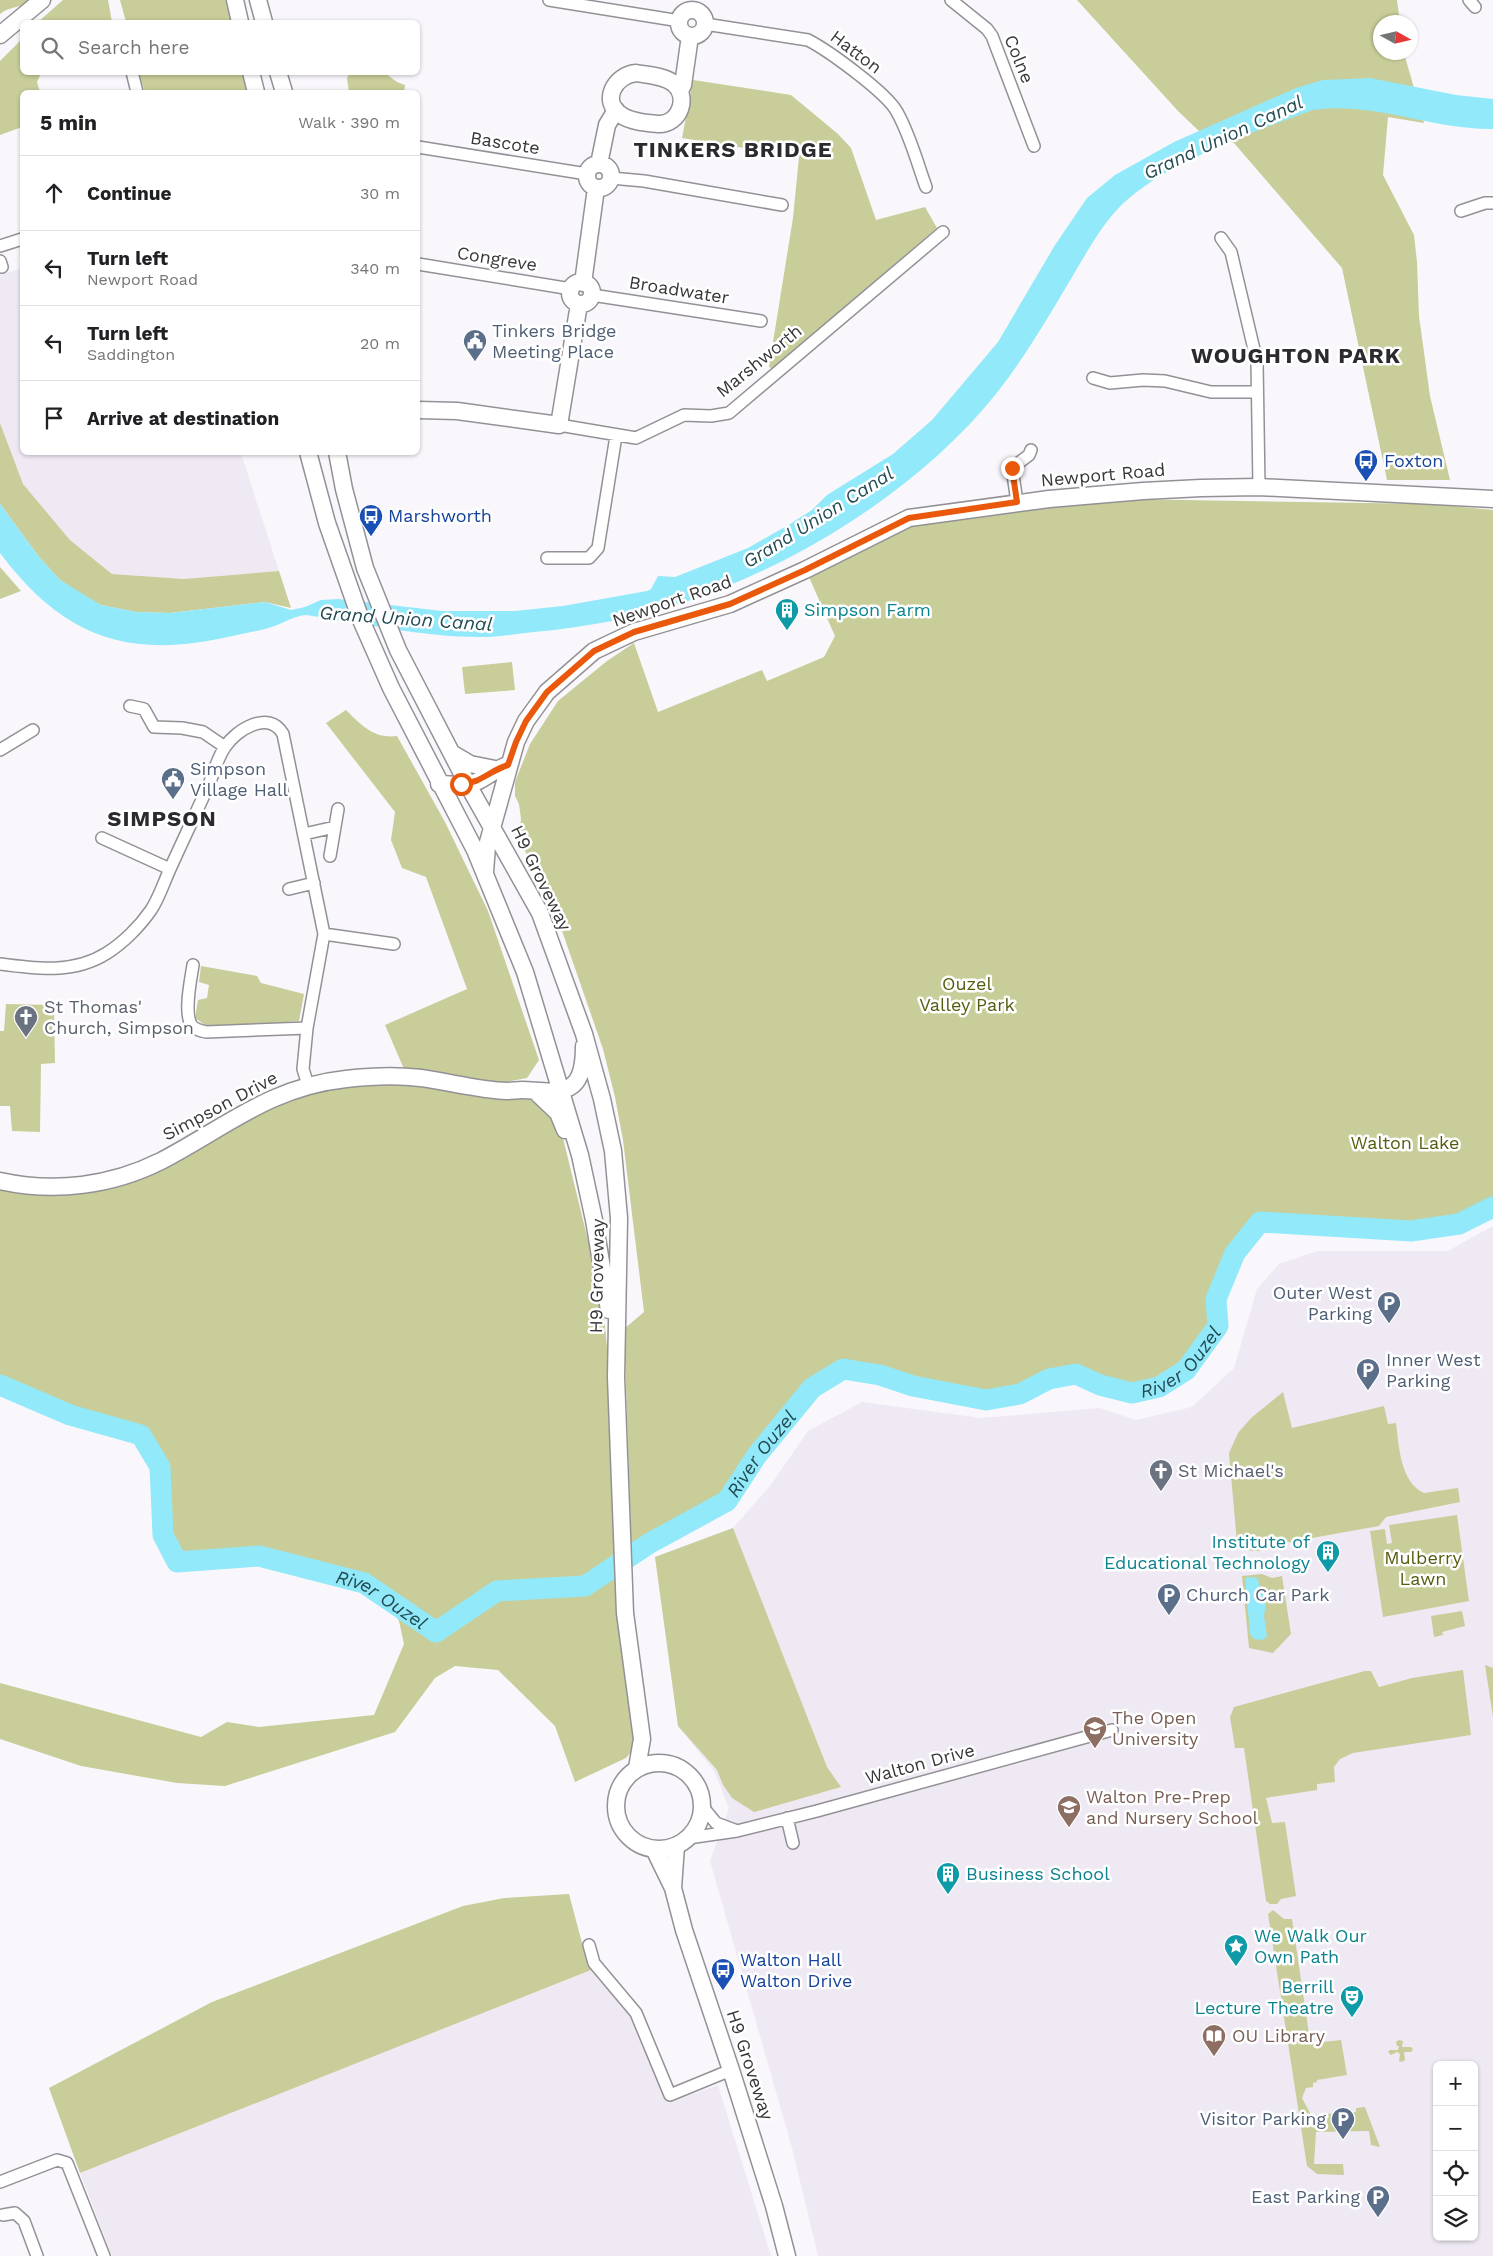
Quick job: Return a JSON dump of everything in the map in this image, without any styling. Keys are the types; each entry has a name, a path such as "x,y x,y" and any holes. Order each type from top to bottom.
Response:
{"street":[{"path":"0,35 42,0"},
{"path":"236,0 240,20"},
{"path":"258,0 263,20"},
{"path":"549,0 680,21"},
{"name":"Colne","path":"951,0 987,29 992,36 1034,146"},
{"path":"696,5 705,24 701,33 690,36 683,32 680,21 684,14 696,5"},
{"name":"Hatton","path":"705,24 808,40 823,48 889,100 898,112 926,187"},
{"path":"680,91 683,85 690,36"},
{"path":"636,73 669,81 680,91 681,107 674,119 661,124 630,119 616,110 611,97 612,88 620,78 636,73"},
{"path":"133,75 136,90"},
{"path":"253,75 256,90"},
{"path":"279,75 283,90"},
{"path":"596,188 588,182 607,125 616,110"},
{"name":"Bascote","path":"420,147 593,169"},
{"path":"593,169 608,169 610,178 607,185 596,188"},
{"path":"610,178 644,181 782,205"},
{"path":"559,425 596,188"},
{"path":"1461,211 1486,203 1493,203"},
{"name":"Marshworth","path":"420,410 457,412 559,425 636,438 684,415 711,416 729,413 943,232"},
{"path":"1221,238 1231,252 1254,342 1257,362 1259,487"},
{"path":"0,246 20,240"},
{"name":"Congreve","path":"420,264 565,288 581,293"},
{"name":"Broadwater","path":"581,293 761,321"},
{"path":"1093,378 1110,383 1143,380 1165,381 1211,392 1257,392"},
{"path":"547,558 589,558 598,548 596,531 616,436"},
{"path":"1017,502 1012,468 1029,455 1030,450"},
{"name":"H9 Groveway","path":"309,455 324,514 361,620 391,688 485,872 525,972 580,1155 594,1220 608,1301 616,1376"},
{"name":"H9 Groveway","path":"338,455 348,505 365,568 398,650 468,784 540,913 584,1034 602,1099 613,1151 619,1218 616,1376 625,1613 642,1739 637,1768"},
{"name":"Newport Road","path":"485,872 484,856 493,826 501,767 526,721 547,692 594,651 634,632 730,604 805,570 909,518 1017,502 1143,491 1259,487 1493,499"},
{"path":"130,706 144,709 154,727 182,728 203,732 225,747"},
{"path":"0,964 54,970 87,962 107,953 125,938 151,910 225,747 242,732 258,722 271,722 278,725 283,734 324,934 307,1028 303,1069 308,1085"},
{"path":"0,750 33,730"},
{"path":"453,754 470,764 501,767"},
{"path":"439,784 468,784 476,782 501,767"},
{"path":"330,856 338,808"},
{"path":"304,834 335,827"},
{"path":"102,838 170,869"},
{"path":"290,889 314,884"},
{"path":"324,934 394,944"},
{"path":"193,965 188,1011 190,1024 196,1030 206,1032 307,1028"},
{"path":"561,1091 576,1083 583,1060 584,1034"},
{"path":"557,1075 576,1083 602,1099"},
{"name":"Simpson Drive","path":"529,1091 557,1075"},
{"name":"Simpson Drive","path":"0,1181 40,1187 64,1187 110,1180 161,1161 259,1104 308,1085 345,1079 384,1076 420,1078 508,1091 561,1091"},
{"path":"529,1091 558,1113 564,1126 580,1191 594,1220"},
{"name":"Walton Drive","path":"682,1842 737,1831 787,1818 1112,1730"},
{"path":"642,1739 667,1763 681,1769 692,1778 700,1791 702,1806 700,1820 682,1842 654,1849 638,1844 626,1833 619,1823 616,1799 620,1787 627,1776 637,1768 657,1763 667,1763"},
{"path":"702,1806 716,1823 737,1831"},
{"path":"787,1818 793,1843"},
{"name":"H9 Groveway","path":"673,1888 682,1842"},
{"name":"H9 Groveway","path":"654,1849 673,1888 684,1930 774,2206 787,2256"},
{"path":"589,1945 594,1963 636,2013 670,2095 731,2070"},
{"path":"0,2182 58,2160 68,2163 104,2256"},
{"path":"1,2213 15,2213 22,2219 37,2256"}],"shaded area":[{"path":"20,269 20,455 242,455 279,571 184,579 112,574 70,540 23,484 0,423 0,275"},
{"name":"The Open University","path":"1493,1226 1493,2256 818,2256 792,2148 710,1861 729,1808 714,1771 678,1726 655,1557 733,1528 770,1486 808,1431 862,1402 981,1418 1100,1408 1136,1420 1192,1407 1234,1368 1257,1289 1279,1264 1317,1251 1448,1251"},
{"path":"591,1970 631,2015 668,2103 718,2085 771,2256 112,2256 80,2173"}],"green space":[{"path":"0,0 32,0 0,14"},
{"path":"63,0 108,0 112,20 40,20"},
{"path":"120,0 227,0 232,20 125,20"},
{"path":"1077,0 1397,0 1399,15 1373,15 1373,60 1406,60 1424,123 1388,117 1383,175 1414,235 1419,316 1430,396 1450,480 1387,480 1342,268 1234,143 1199,131 1178,111"},
{"path":"20,41 20,75 40,75 37,82 39,90 20,90 20,128 0,135 0,61"},
{"path":"140,75 244,75 247,90 144,90"},
{"path":"349,75 388,75 405,85 404,90 349,90 347,78"},
{"path":"693,80 791,95 838,134 851,148 876,220 925,207 937,228 773,369 769,367 793,218 799,157 682,138"},
{"path":"0,423 23,484 70,540 112,574 184,579 279,571 291,608 265,602 170,613 136,612 101,605 79,593 60,580 39,557 0,504"},
{"name":"Ouzel Valley Park","path":"1123,499 1431,504 1493,510 1493,1207 1459,1224 1411,1231 1260,1222 1235,1253 1216,1299 1218,1326 1200,1357 1193,1364 1159,1387 1132,1393 1100,1385 1076,1374 1049,1379 1020,1394 986,1400 913,1386 880,1375 843,1369 812,1388 757,1455 727,1501 650,1543 623,1561 642,1739 626,1758 575,1782 555,1726 498,1670 455,1666 435,1678 395,1732 225,1786 177,1783 81,1766 0,1739 0,1683 201,1737 227,1722 259,1727 374,1715 404,1644 399,1621 385,1597 364,1583 259,1556 177,1562 163,1535 160,1467 141,1435 70,1415 0,1385 0,1181 110,1180 215,1128 345,1079 522,1090 551,1115 562,1134 602,1298 622,1534 631,1531 624,1329 644,1312 623,1140 603,1049 560,925 519,838 521,819 519,804 515,796 515,782 530,744 558,701 607,661 634,643 658,712 762,670 767,681 824,657 835,636 809,577 914,525 1004,510"},
{"path":"0,567 21,591 0,599"},
{"path":"512,662 515,690 465,694 462,667"},
{"path":"346,710 368,730 381,735 397,736 445,822 488,911 539,1060 527,1078 500,1083 404,1069 385,1025 467,989 426,877 402,868 391,840 395,812 326,723"},
{"path":"201,966 257,976 261,983 304,994 299,1021 209,1028 195,1018 198,1000 207,998 209,985 199,982"},
{"path":"6,1004 54,1005 55,1063 41,1064 40,1132 12,1131 10,1106 0,1106 0,1031 4,1031"},
{"path":"1283,1392 1292,1428 1384,1406 1388,1424 1396,1423 1402,1462 1410,1481 1424,1493 1458,1488 1460,1502 1386,1517 1379,1526 1284,1543 1284,1546 1272,1549 1253,1551 1242,1547 1237,1543 1229,1453 1238,1433 1251,1418"},
{"name":"Mulberry Lawn","path":"1457,1515 1469,1601 1383,1617 1370,1531 1385,1529 1387,1544 1392,1543 1389,1525"},
{"path":"733,1528 827,1767 841,1787 754,1812 732,1798 723,1785 717,1770 678,1726 655,1557"},
{"path":"1262,1574 1272,1578 1282,1576 1291,1634 1273,1653 1249,1648 1242,1576"},
{"path":"1462,1611 1465,1626 1442,1632 1443,1635 1434,1637 1431,1616"},
{"path":"1485,1665 1493,1668 1493,1717"},
{"path":"1463,1670 1471,1735 1353,1753 1340,1759 1334,1767 1335,1782 1317,1784 1317,1790 1266,1798 1272,1823 1285,1822 1296,1896 1281,1899 1277,1904 1270,1904 1266,1901 1244,1748 1235,1748 1230,1717 1234,1707 1365,1671 1371,1671 1379,1687 1412,1678"},
{"path":"569,1894 591,1970 80,2173 49,2088 212,2002 463,1906 504,1898"},
{"path":"1273,1910 1284,1919 1292,1919 1309,2034 1305,2036 1305,2044 1341,2040 1347,2075 1317,2080 1317,2082 1313,2083 1313,2087 1306,2088 1302,2098 1311,2115 1356,2112 1356,2108 1365,2107 1380,2147 1371,2145 1369,2131 1316,2132 1314,2164 1343,2164 1344,2175 1317,2174 1307,2166 1268,1914"},
{"path":"1399,2040 1403,2041 1402,2047 1411,2047 1413,2049 1411,2052 1404,2052 1405,2060 1402,2062 1399,2061 1400,2054 1397,2052 1391,2055 1388,2052 1390,2050 1398,2050 1399,2046 1397,2046 1396,2042"}],"water":[{"name":"Grand Union Canal","path":"1370,78 1456,95 1493,99 1493,129 1448,125 1358,109 1313,110 1235,139 1180,165 1133,195 1109,219 1007,380 966,428 933,459 897,489 819,541 736,583 694,599 655,611 615,620 575,627 494,636 436,635 306,615 262,630 199,642 165,645 133,643 104,636 76,624 50,606 25,583 0,553 0,504 39,557 60,580 101,605 136,612 170,613 265,602 291,610 305,607 321,600 338,599 442,611 515,611 563,606 647,591 651,589 658,576 675,577 748,548 790,524 812,510 827,495 893,454 932,420 998,342 1055,245 1087,198 1115,175 1174,142 1296,88 1323,80"},
{"path":"1245,1578 1257,1578 1266,1603 1264,1616 1267,1636 1263,1640 1254,1639 1250,1634"}],"waterway":[{"name":"River Ouzel","path":"0,1385 70,1415 141,1435 160,1467 163,1535 177,1562 259,1556 364,1583 436,1632 497,1591 585,1586 650,1543 727,1501 757,1455 812,1388 843,1369 880,1375 913,1386 986,1400 1020,1394 1049,1379 1076,1374 1100,1385 1132,1393 1159,1387 1186,1370 1218,1326 1216,1299 1235,1253 1260,1222 1411,1231 1459,1224 1493,1207"}],"place":[{"name":"Tinkers Bridge Meeting Place","path":"475,362"},
{"name":"Foxton","path":"1366,482"},
{"name":"Marshworth","path":"371,537"},
{"name":"Simpson Farm","path":"787,631"},
{"name":"Simpson Village Hall","path":"173,800"},
{"name":"St Thomas' Church, Simpson","path":"26,1038"},
{"name":"Outer West Parking","path":"1389,1324"},
{"name":"Inner West Parking","path":"1368,1391"},
{"name":"St Michael's","path":"1161,1492"},
{"name":"Institute of Educational Technology","path":"1328,1573"},
{"name":"Church Car Park","path":"1169,1616"},
{"name":"The Open University","path":"1095,1749"},
{"name":"Walton Pre-Prep and Nursery School","path":"1069,1828"},
{"name":"Business School","path":"948,1895"},
{"name":"We Walk Our Own Path","path":"1236,1967"},
{"name":"Walton Hall Walton Drive","path":"723,1991"},
{"name":"Berrill Lecture Theatre","path":"1352,2018"},
{"name":"OU Library","path":"1214,2057"},
{"name":"Visitor Parking","path":"1343,2140"},
{"name":"East Parking","path":"1378,2218"}],"district":[{"name":"TINKERS BRIDGE","path":"733,149"},
{"name":"WOUGHTON PARK","path":"1296,355"},
{"name":"SIMPSON","path":"162,818"}],"route":[{"path":"461,784 476,782 495,769 508,765 526,721 547,692 594,651 634,632 730,604 805,570 909,518 1017,502 1012,468"}],"park label":[{"name":"Walton Lake","path":"1405,1143"}]}
